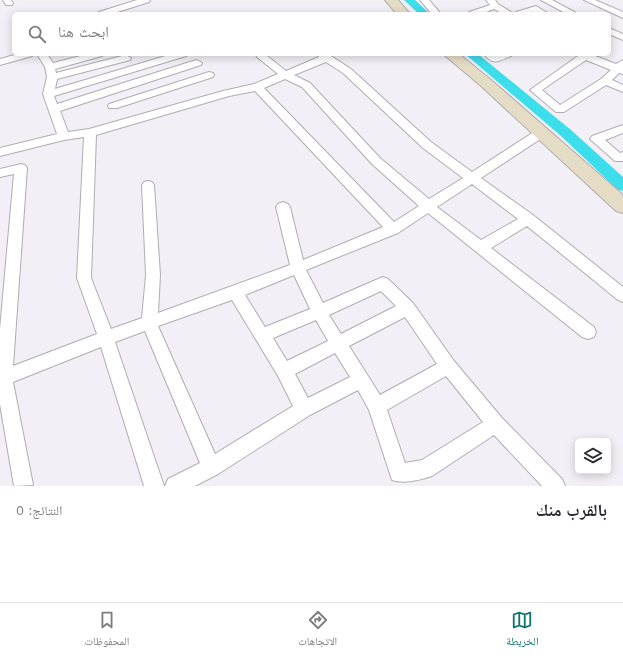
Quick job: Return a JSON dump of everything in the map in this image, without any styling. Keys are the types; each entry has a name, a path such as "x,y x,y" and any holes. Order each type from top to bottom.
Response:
{"street":[{"path":"108,12 146,0"},
{"path":"391,0 402,12"},
{"path":"424,0 435,12"},
{"path":"545,0 570,12"},
{"path":"588,0 623,15"},
{"path":"476,12 493,3 507,12"},
{"path":"526,12 536,9 541,12"},
{"path":"611,32 623,37"},
{"path":"0,62 22,56"},
{"path":"43,56 51,72 48,94 64,136"},
{"path":"51,72 95,56"},
{"path":"48,94 176,56"},
{"path":"191,56 227,93"},
{"path":"261,56 284,75 306,85 376,162 429,207 481,246 588,332"},
{"path":"0,152 64,136 90,133 227,93 257,87 324,56 347,71 428,145 528,219 623,296"},
{"path":"452,56 485,82 623,206"},
{"path":"491,56 494,59 502,56"},
{"path":"582,56 535,90 560,110 605,81 621,68"},
{"path":"586,56 621,68"},
{"path":"51,72 126,58"},
{"path":"54,109 197,63"},
{"path":"113,106 209,75"},
{"path":"605,81 623,89"},
{"path":"257,87 393,228"},
{"path":"623,129 596,140 619,158 623,156"},
{"path":"2,378 106,338 298,268 393,228 429,207 541,132"},
{"path":"90,133 84,278 106,338 154,486"},
{"path":"0,173 21,168 2,378 23,485"},
{"path":"148,185 153,275 149,323 211,467"},
{"path":"283,207 298,268 319,312 377,406 399,473 425,469 496,424"},
{"path":"481,246 528,219"},
{"path":"261,336 383,283 408,308 448,366 496,424 555,486"},
{"path":"235,292 284,371 304,409"},
{"path":"284,371 408,308"},
{"path":"377,406 448,366"},
{"path":"175,486 211,467 304,409 360,380"}],"waterway":[{"path":"409,0 423,12"},
{"path":"473,56 566,133 623,186"}]}
